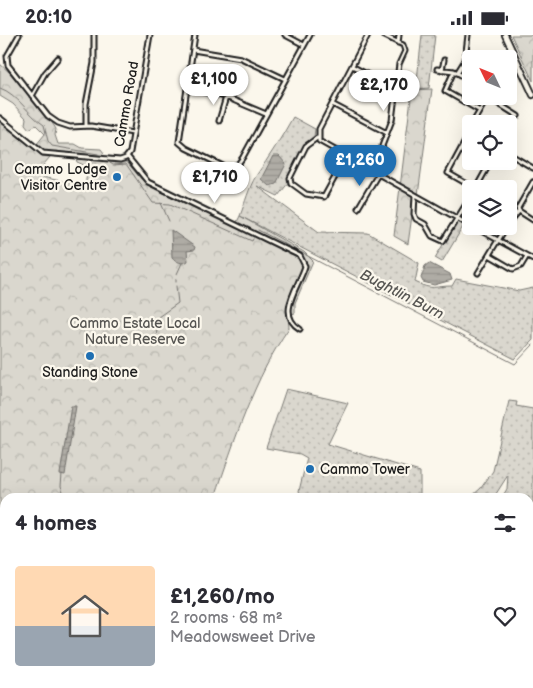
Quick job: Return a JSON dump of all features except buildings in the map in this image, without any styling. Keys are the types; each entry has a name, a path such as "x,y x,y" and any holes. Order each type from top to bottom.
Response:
{"main road":[{"path":"505,35 533,95"}],"street":[{"path":"19,35 6,60 48,116 58,123 70,127 86,126 133,133"},
{"path":"86,126 86,104 94,63 94,35"},
{"name":"Cammo Road","path":"0,118 43,153 120,160 128,156 150,35"},
{"path":"195,35 179,142 186,148 224,167 231,168 240,161 310,35"},
{"path":"285,35 304,45"},
{"path":"368,35 318,129 317,138 323,145 462,220"},
{"path":"358,208 387,159 382,146 392,120 399,64 405,51 403,45 383,35"},
{"path":"398,43 399,35"},
{"path":"468,35 465,60 445,91 480,111"},
{"path":"193,50 241,59 285,79"},
{"path":"32,96 45,73 58,58"},
{"path":"442,70 444,60"},
{"path":"352,66 396,90"},
{"path":"437,69 456,72 462,76"},
{"path":"187,88 226,97 266,114"},
{"path":"219,121 226,97"},
{"path":"332,104 387,133"},
{"path":"478,115 483,105"},
{"path":"500,105 518,116"},
{"path":"317,138 306,146 290,178 291,183 303,192 324,197 346,157"},
{"path":"462,144 448,173 462,181"},
{"path":"128,156 148,182 300,256 305,266 288,310 292,323 300,329"},
{"path":"517,159 533,168"},
{"path":"533,182 517,212 533,219"},
{"path":"415,195 414,214 416,219 427,226 432,236 440,241 446,240 462,211"},
{"path":"489,235 533,259"},
{"path":"478,273 502,235"},
{"path":"489,255 513,269 521,266 527,256"}],"green space":[{"path":"422,35 435,35 429,88 416,89"},
{"path":"511,35 533,35 533,81"},
{"path":"0,64 51,121 56,129 55,135 58,144 75,144 82,148 101,149 104,153 100,157 56,154 41,149 36,145 45,134 36,125 29,129 25,124 26,118 13,104 0,96"},
{"path":"432,89 418,195 415,194 408,244 394,236 412,90"},
{"path":"293,117 315,129 314,137 305,145 289,177 289,182 278,196 257,186 319,232 368,233 419,263 415,282 421,285 433,287 452,286 456,279 519,291 533,288 533,340 515,359 240,216 254,180"},
{"name":"Cammo Estate Local Nature Reserve","path":"0,121 42,156 50,157 44,164 42,177 85,186 88,167 77,162 76,159 127,162 141,179 157,190 235,226 240,216 304,252 313,261 295,303 295,313 288,315 289,328 266,367 246,410 216,493 0,493"},
{"path":"457,221 462,224 462,228 442,262 435,258"},
{"path":"286,389 348,403 328,444 420,472 420,493 300,493 307,458 300,454 266,448"},
{"path":"509,401 517,402 516,406 533,409 533,493 504,493 507,489 508,475 497,493 475,493 493,471"}],"shaded area":[{"path":"273,156 279,156 286,164 276,184 269,186 261,179"},
{"path":"171,230 195,247 194,250 187,251 188,261 184,263 172,257"},
{"path":"429,263 450,274 452,280 434,285 423,282 421,278 425,266"},
{"path":"71,406 76,406 65,475 60,474"}],"waterway":[{"name":"Bughtlin Burn","path":"0,88 18,100 44,125 48,141 52,146 98,154"},
{"name":"Bughtlin Burn","path":"110,163 113,165 126,164 153,203 170,204 252,241 253,239"},
{"path":"161,203 169,221"},
{"name":"Bughtlin Burn","path":"258,230 515,364 533,345"},
{"path":"177,274 182,263"},
{"path":"150,343 156,339 158,317 178,303 176,286"},
{"path":"62,474 61,486 64,493"}],"place":[{"name":"Cammo Lodge Visitor Centre","path":"117,177"},
{"name":"Standing Stone","path":"90,356"},
{"name":"Cammo Tower","path":"310,469"}]}
